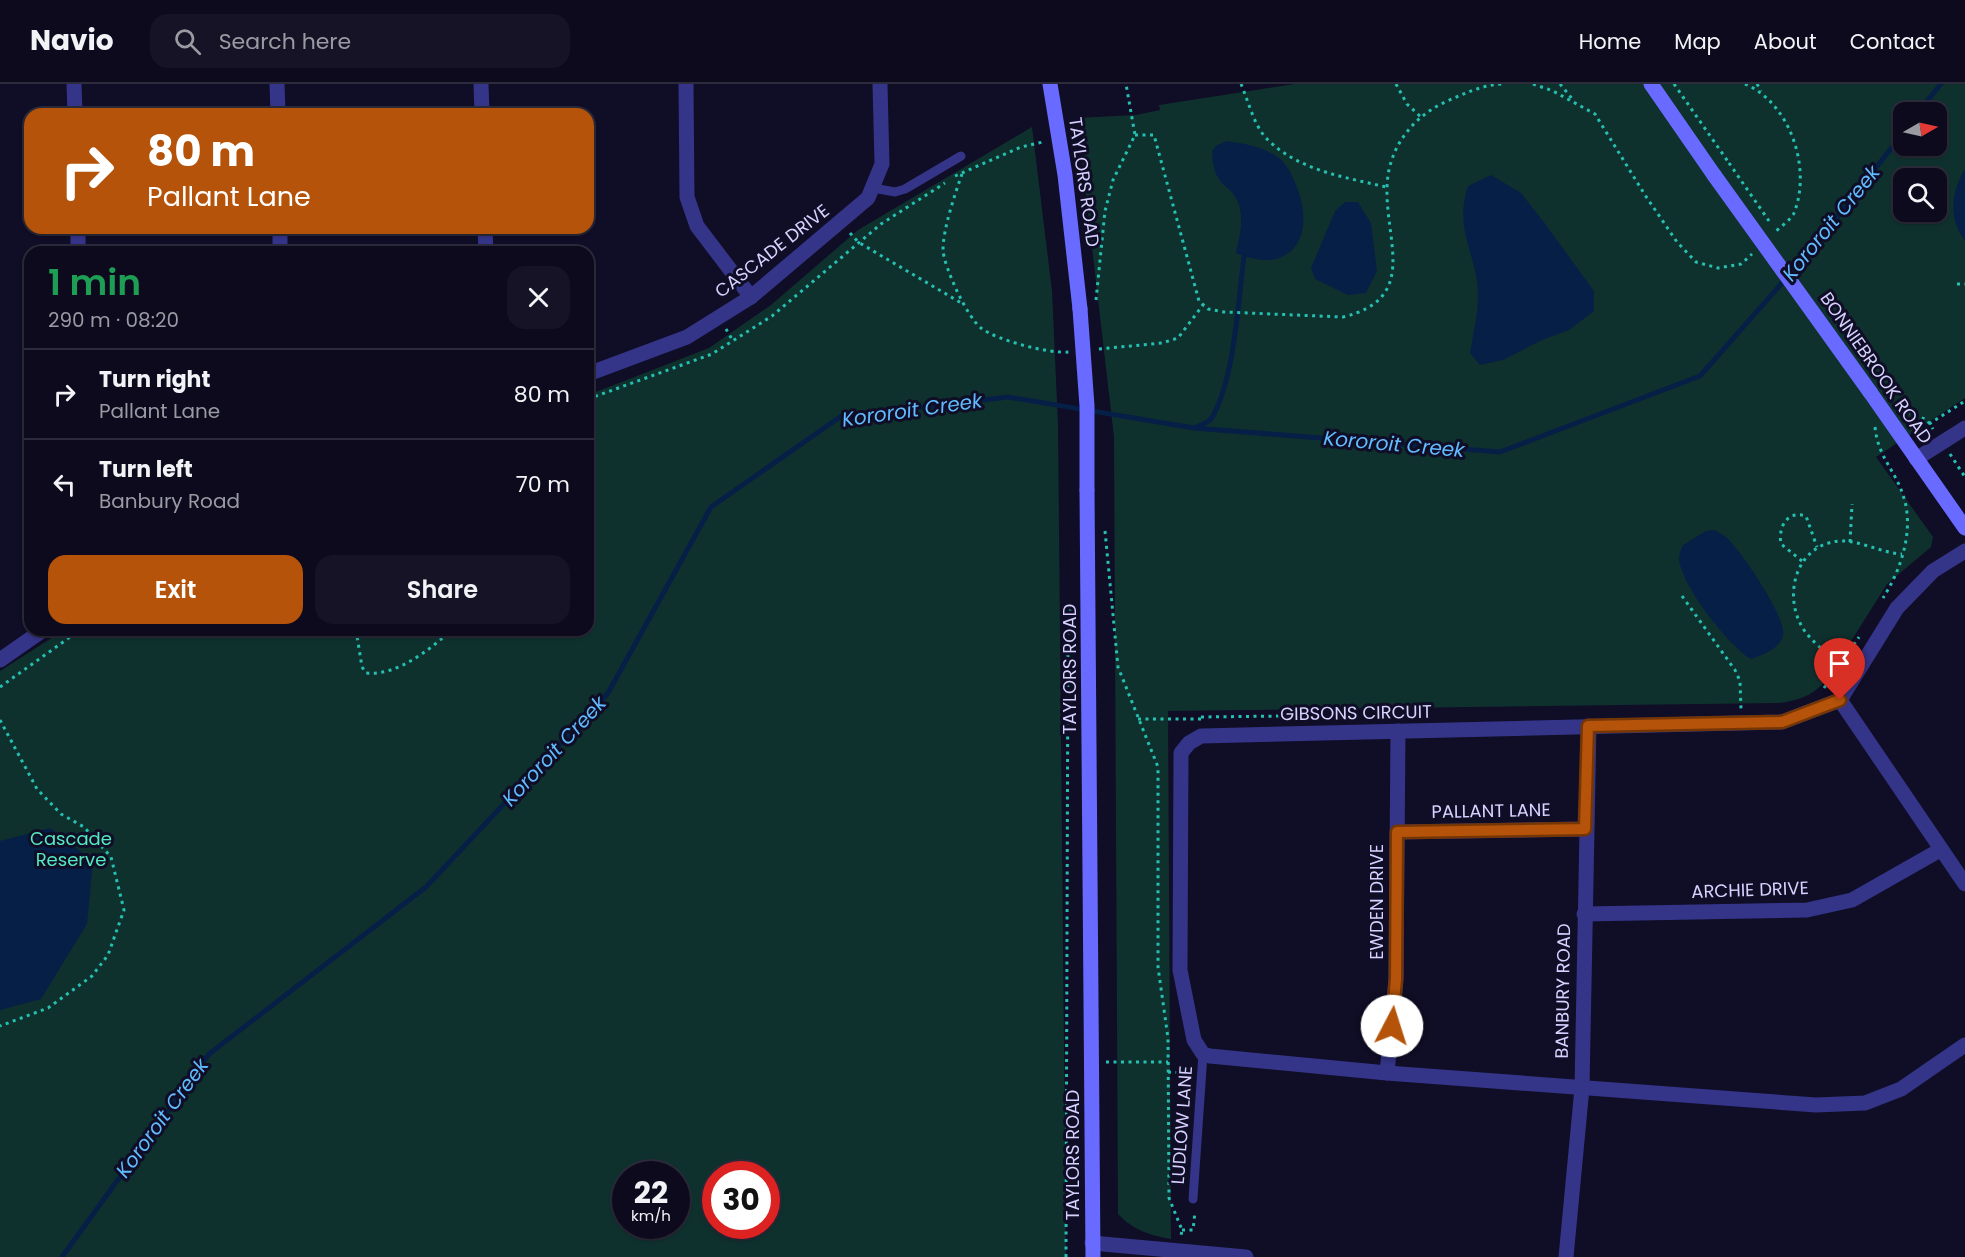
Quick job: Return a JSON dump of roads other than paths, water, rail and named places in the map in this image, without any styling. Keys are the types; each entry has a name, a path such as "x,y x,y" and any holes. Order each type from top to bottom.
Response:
{"street":[{"path":"74,84 75,108"},
{"path":"277,84 278,108"},
{"path":"481,84 482,108"},
{"path":"686,84 687,197 697,226 751,297"},
{"name":"CASCADE DRIVE","path":"594,372 687,337 751,297 868,198 882,164 880,84"},
{"name":"TAYLORS ROAD","path":"1050,84 1065,175 1080,309 1087,406 1093,1250"},
{"name":"BONNIEBROOK ROAD","path":"1651,84 1965,528"},
{"path":"1916,459 1965,428"},
{"path":"1965,551 1933,571 1897,608 1840,700 1965,884"},
{"path":"0,660 35,636"},
{"name":"GIBSONS CIRCUIT","path":"1203,1053 1194,1040 1180,970 1181,753 1188,743 1201,736 1588,726 1745,714 1782,722 1840,700"},
{"name":"BANBURY ROAD","path":"1566,1257 1582,1088 1588,726"},
{"name":"EWDEN DRIVE","path":"1387,1073 1396,979 1398,731"},
{"name":"PALLANT LANE","path":"1397,832 1585,829"},
{"name":"ARCHIE DRIVE","path":"1584,914 1807,910 1852,900 1941,850"},
{"path":"1203,1053 1387,1073 1816,1105 1865,1103 1901,1089 1965,1045"},
{"path":"1093,1250 1180,1251 1246,1257"}],"lane":[{"path":"873,188 895,192 905,189 961,156"},
{"name":"LUDLOW LANE","path":"1193,1199 1203,1053"}],"water":[{"path":"1227,141 1254,146 1273,154 1282,161 1293,177 1303,208 1303,224 1300,238 1293,249 1283,256 1270,260 1254,259 1236,253 1241,217 1239,205 1236,197 1219,179 1213,164 1212,151 1217,145"},
{"path":"1965,169 1965,241 1956,224 1953,205 1960,178"},
{"path":"1491,175 1521,193 1546,225 1594,291 1594,311 1569,330 1542,340 1503,360 1480,365 1470,353 1478,296 1477,281 1463,217 1468,186"},
{"path":"1345,202 1358,202 1371,223 1377,271 1366,293 1348,295 1315,279 1311,268 1335,211"},
{"path":"1714,530 1733,544 1778,614 1782,626 1781,640 1761,656 1751,659 1719,629 1697,599 1682,570 1679,556 1683,545 1706,531"},
{"path":"50,828 93,861 87,924 41,999 0,1010 0,841"}],"waterway":[{"name":"Kororoit Creek","path":"1926,102 1941,84"},
{"name":"Kororoit Creek","path":"62,1257 209,1054 426,887 608,693 711,507 840,417 1008,397 1194,428 1500,452 1700,376 1812,249 1893,146"},
{"path":"1196,427 1213,417 1227,378 1235,337 1244,257"}],"park label":[{"name":"Cascade Reserve","path":"71,849"}]}
